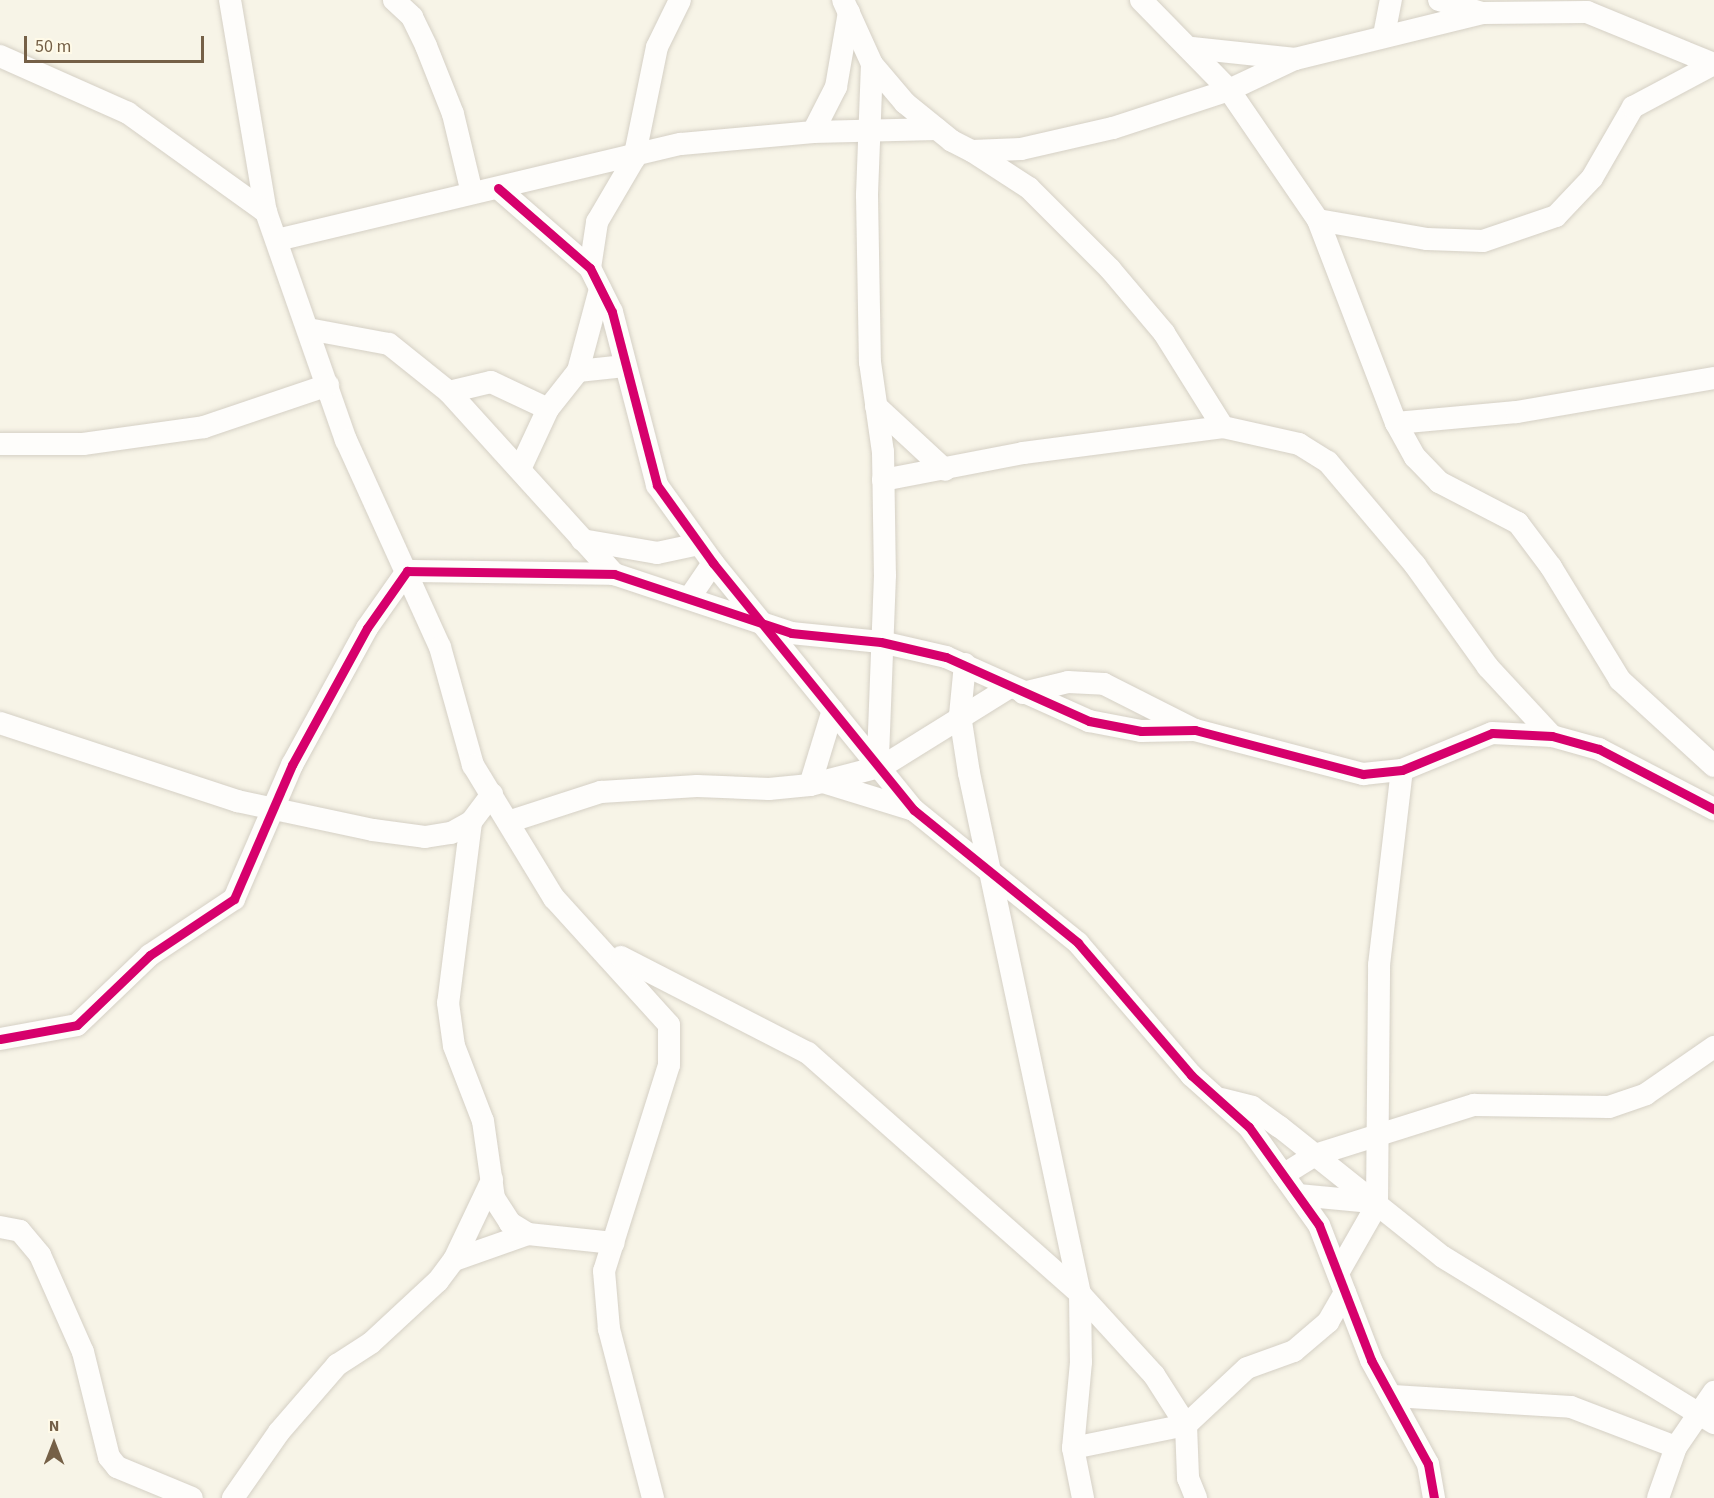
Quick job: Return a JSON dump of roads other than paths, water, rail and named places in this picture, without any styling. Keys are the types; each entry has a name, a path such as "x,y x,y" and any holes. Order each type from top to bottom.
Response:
{"street":[{"path":"230,0 266,212 328,385 440,647 473,765 511,821 554,898 601,946 669,1025 669,1065 604,1271 609,1329 653,1498"},
{"path":"394,0 412,17 426,46 453,114 472,193"},
{"path":"590,268 597,222 634,159 657,47 680,0"},
{"path":"1141,0 1192,48 1229,90 1318,220 1396,423 1415,457 1439,482 1518,523 1551,567 1620,680 1714,766"},
{"path":"1384,35 1392,0"},
{"path":"1439,0 1482,13"},
{"path":"813,132 836,87 846,6"},
{"path":"846,6 873,64 937,129 1029,188 1110,268 1164,333 1223,427"},
{"path":"972,151 1021,149 1113,128 1229,90 1295,59 1384,35 1482,13 1585,6 1714,64"},
{"path":"1192,48 1295,59"},
{"path":"0,56 128,113 266,212"},
{"path":"873,64 869,132 870,362 884,480 881,763"},
{"path":"1318,220 1427,239 1483,241 1556,216 1592,178 1633,107 1714,64"},
{"path":"277,240 472,193 634,159 681,144 813,132 937,129"},
{"path":"498,188 590,268 612,312 624,366 657,485 713,563 768,624 833,710 881,763 914,810 1078,943 1215,1097 1249,1127 1320,1225 1371,1360 1393,1396 1428,1464 1434,1498"},
{"path":"520,469 548,409 578,371 600,289"},
{"path":"308,329 389,344 449,392 614,574"},
{"path":"578,371 624,366"},
{"path":"1396,423 1517,412 1714,378"},
{"path":"449,392 491,382 548,409"},
{"path":"0,444 84,444 204,427 328,385"},
{"path":"876,406 945,470"},
{"path":"884,480 1223,427 1299,444 1328,462 1415,565 1488,667 1552,736"},
{"path":"582,540 657,553 699,544"},
{"path":"690,597 713,563"},
{"path":"407,571 614,574 690,597 791,633 881,642 964,664 1016,690 1089,721 1141,731 1194,730"},
{"path":"0,1039 77,1025 150,954 234,899 275,807 333,688 407,571"},
{"path":"964,664 960,715 988,869 1080,1294 1081,1362 1073,1448 1083,1498"},
{"path":"816,784 881,763 943,733 960,715 1016,690 1068,682 1104,684 1194,730 1312,765 1363,774 1402,770 1492,733 1552,736 1599,749 1714,809"},
{"path":"816,784 833,710"},
{"path":"0,723 237,801 425,837 451,833 471,822 492,794"},
{"path":"1073,1448 1186,1425 1247,1368 1294,1351 1329,1322 1342,1283 1375,1204 1379,965 1402,770"},
{"path":"511,821 601,792 640,787 816,784 914,810"},
{"path":"471,822 448,970 448,1003 454,1046 483,1121 494,1198 510,1223 528,1234"},
{"path":"601,946 808,1053 1080,1294 1154,1375 1186,1425 1188,1478 1196,1498"},
{"path":"1283,1174 1315,1155 1474,1105 1609,1107 1646,1094 1714,1047"},
{"path":"1215,1097 1252,1107 1443,1257 1706,1419"},
{"path":"234,1498 279,1431 337,1365 371,1342 454,1260 492,1180"},
{"path":"1298,1195 1375,1204"},
{"path":"0,1227 20,1231 40,1255 83,1352 109,1457 117,1467 192,1498"},
{"path":"454,1260 528,1234 614,1243"},
{"path":"1658,1498 1676,1447 1706,1419 1714,1392"},
{"path":"1393,1396 1571,1407 1676,1447"}]}
